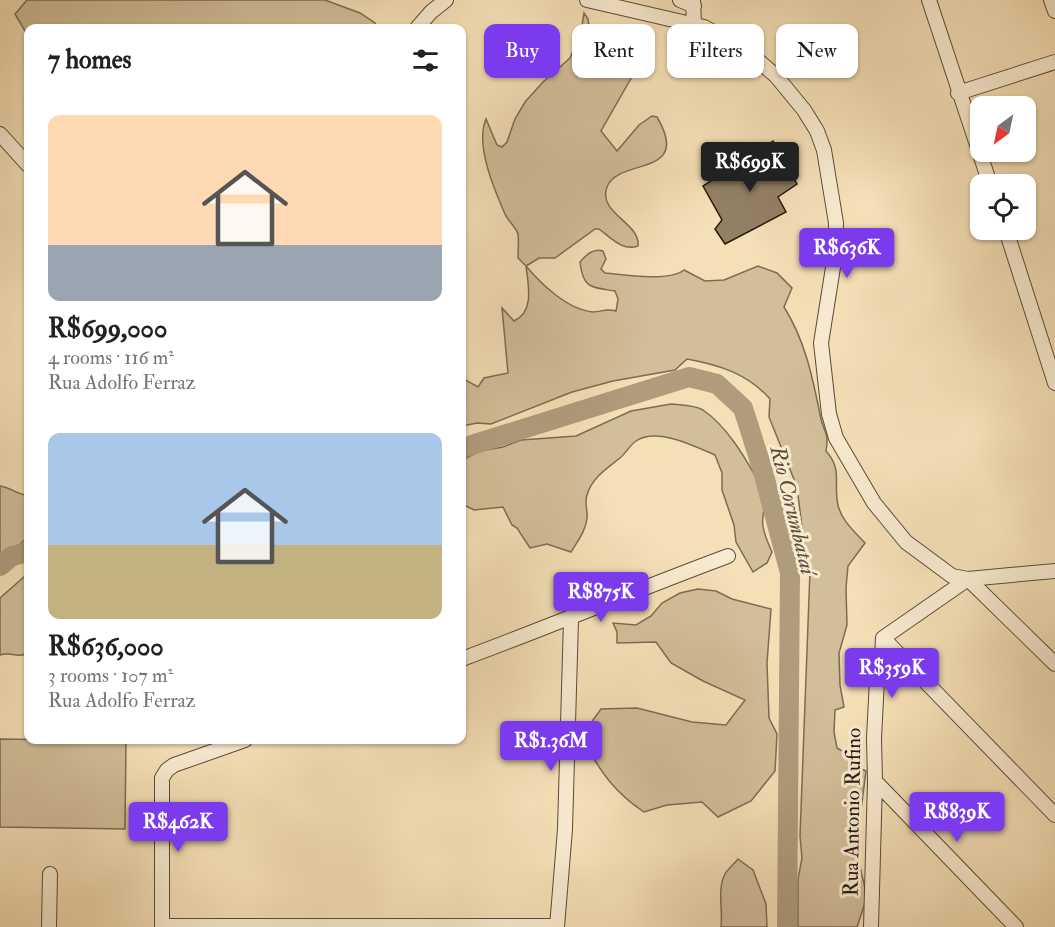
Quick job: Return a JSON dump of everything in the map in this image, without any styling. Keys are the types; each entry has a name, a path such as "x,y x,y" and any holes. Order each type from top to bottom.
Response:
{"street":[{"path":"420,24 446,0"},
{"path":"587,0 694,24 697,2 680,0"},
{"path":"929,0 986,174"},
{"path":"1051,0 1055,11"},
{"path":"958,93 1055,62"},
{"path":"764,66 776,76 804,110 817,131 824,150 836,223 835,255 821,343 829,414 836,438 874,503 906,542 951,576 968,579 1055,571"},
{"path":"0,134 24,161"},
{"path":"1009,240 1055,383"},
{"path":"466,658 571,619 648,586 728,556"},
{"path":"968,579 883,638 1055,815"},
{"path":"968,579 1055,664"},
{"path":"234,744 174,765 162,778 162,926 557,926 565,829 571,619"},
{"name":"Rua Antonio Rufino","path":"871,927 874,738 877,681 883,638"},
{"path":"875,782 1016,927"},
{"path":"49,927 50,874"}],"shaded area":[{"path":"27,0 325,0 360,13 375,24 24,24 24,29 15,14"},
{"path":"584,13 589,24 582,24"},
{"path":"572,53 572,78 631,78 601,131 617,151 639,125 652,116 657,117 666,136 666,149 660,158 614,178 607,187 608,204 633,231 638,246 627,247 599,229 595,229 555,258 539,258 526,266 518,258 518,234 505,214 491,180 484,154 483,130 486,119 497,145 502,147 507,142 515,119 525,102 548,78 560,78 560,67"},
{"path":"596,250 603,251 606,259 601,269 605,273 657,277 677,274 684,270 705,281 724,280 758,266 777,273 792,288 784,307 792,320 808,361 827,437 826,451 836,471 838,505 845,521 865,543 848,566 847,625 839,653 840,685 844,707 835,710 834,732 837,748 844,752 844,756 854,760 857,767 866,771 856,849 865,888 865,903 857,927 798,927 810,571 805,551 797,487 769,417 770,399 752,383 733,372 687,359 675,370 613,381 572,392 491,424 466,425 466,380 478,387 484,378 508,373 502,308 514,321 521,317 528,304 526,266 547,288 574,306 593,312 616,311 618,299 615,291 590,285 581,271 580,262"},
{"path":"671,404 700,408 722,427 739,449 767,496 763,525 772,552 767,563 753,572 736,542 734,525 722,490 722,473 715,455 676,439 654,436 636,441 596,479 586,498 585,527 571,552 547,544 530,548 517,528 512,525 503,507 474,510 466,506 466,458 480,451 503,447 521,440 576,436 631,411"},
{"path":"0,486 24,494 24,541 0,558"},
{"path":"24,577 24,655 0,655 0,598"},
{"path":"698,589 716,591 732,599 771,609 767,663 769,718 777,734 775,771 751,801 718,817 702,802 667,805 644,812 624,797 610,781 584,743 590,724 601,709 637,708 692,722 726,725 745,700 671,663 656,642 617,643 617,632 613,623 636,625 651,616 662,603 680,593"},
{"path":"0,739 24,739 24,744 126,744 125,829 0,827"},
{"path":"738,859 753,870 766,904 767,927 721,927 723,880 726,872"}],"building":[{"path":"773,141 797,184 778,197 786,212 725,244 715,229 722,220 703,186"}],"waterway":[{"name":"Rio Corumbataí","path":"466,447 689,377 717,384 743,408 762,468 790,573 787,927"},
{"name":"Rio Corumbataí","path":"0,566 12,556 24,553"}]}
